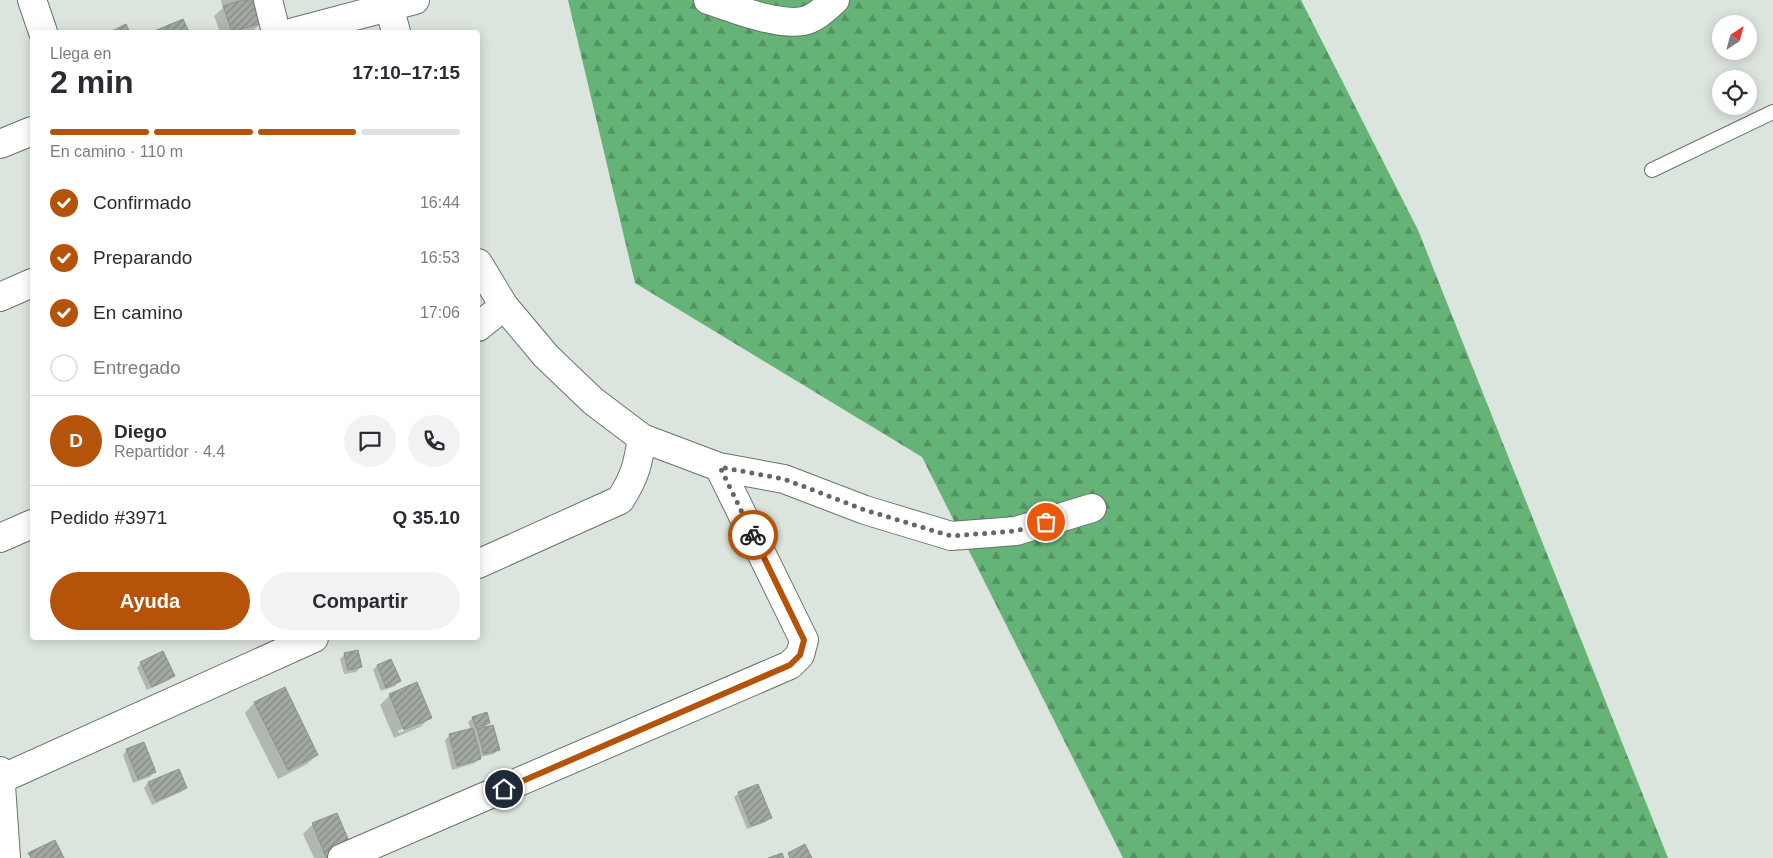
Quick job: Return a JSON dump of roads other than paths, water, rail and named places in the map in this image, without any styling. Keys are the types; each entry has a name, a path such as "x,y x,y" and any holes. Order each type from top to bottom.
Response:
{"street":[{"path":"32,0 42,30"},
{"path":"268,0 276,30"},
{"path":"708,0 782,21 804,21 822,12 835,0"},
{"path":"301,30 402,3 396,30"},
{"path":"0,144 30,132"},
{"path":"480,266 504,306 546,356 593,401 642,438 720,467 784,479 865,510 951,536 1016,531 1092,508"},
{"path":"0,297 30,284"},
{"path":"480,325 504,306"},
{"path":"480,563 620,500 632,483 642,438"},
{"path":"342,858 790,665 800,655 804,640 720,467"},
{"path":"0,538 30,525"},
{"path":"0,778 310,640"},
{"path":"0,771 6,858"}],"lane":[{"path":"1652,170 1773,112"}]}
